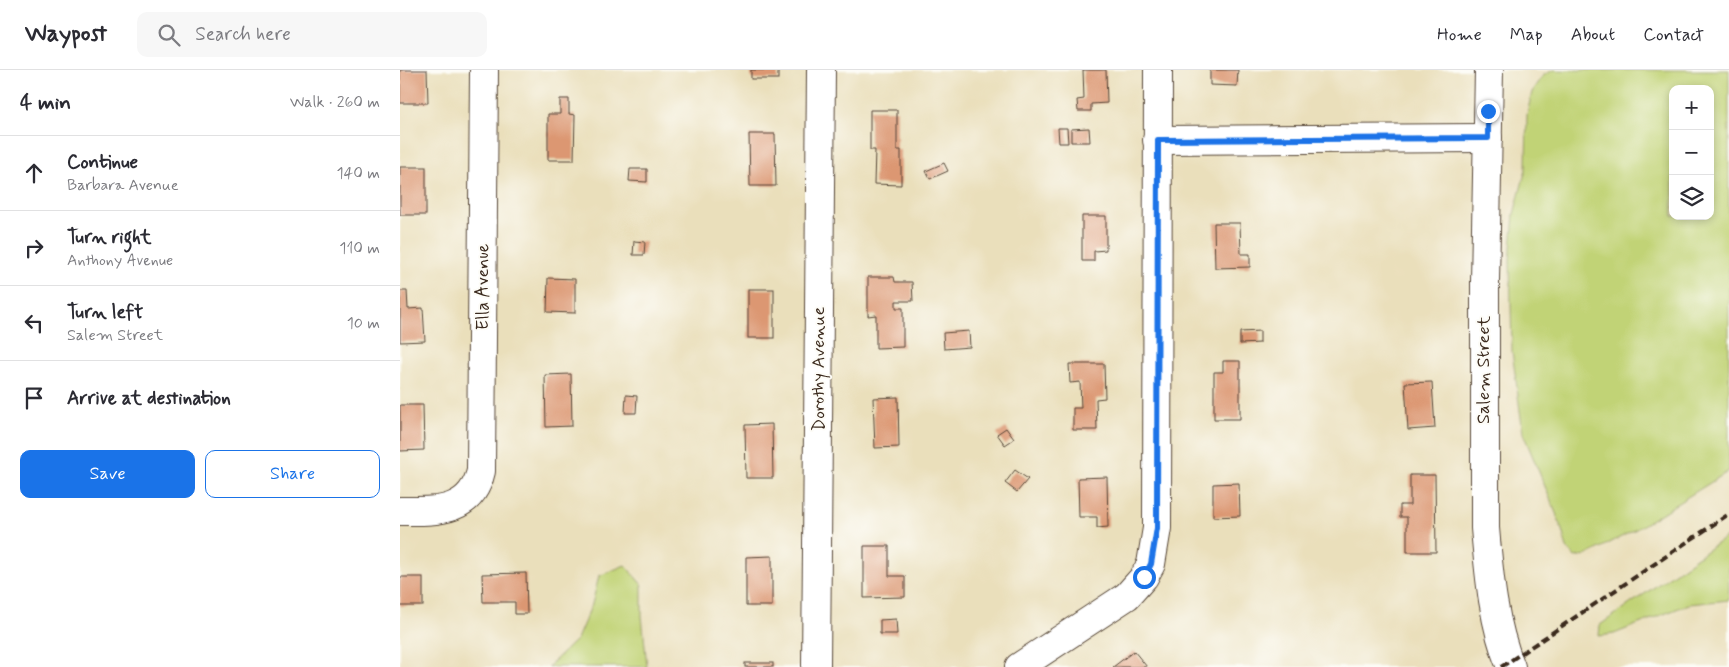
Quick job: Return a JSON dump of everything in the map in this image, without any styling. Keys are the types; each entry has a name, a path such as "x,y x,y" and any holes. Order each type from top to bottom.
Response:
{"street":[{"name":"Ella Avenue","path":"400,511 442,510 450,508 465,499 475,488 479,479 482,463 484,70"},
{"name":"Dorothy Avenue","path":"816,667 821,70"},
{"path":"1019,667 1127,596 1144,577 1151,564 1157,528 1158,70"},
{"name":"Salem Street","path":"1489,70 1484,292 1485,528 1488,566 1495,608 1503,644 1511,667"},
{"path":"1158,140 1488,138"}],"green space":[{"path":"1553,70 1729,70 1729,471 1638,528 1587,555 1575,557 1567,548 1560,523 1523,433 1512,351 1510,260 1514,214 1526,169 1527,114 1532,92 1544,75"},
{"path":"1729,535 1729,600 1689,604 1614,634 1599,636 1600,625"},
{"path":"625,565 642,585 642,616 647,667 548,667 577,639 592,604 599,576"}],"building":[{"path":"400,70 427,70 428,103 400,103"},
{"path":"751,70 778,70 778,79 751,79"},
{"path":"1083,70 1106,70 1107,103 1091,104 1091,111 1078,111 1077,100 1084,99"},
{"path":"1210,70 1238,70 1237,86 1210,85"},
{"path":"560,99 569,99 569,114 575,115 574,160 548,160 548,114 560,114"},
{"path":"870,110 897,110 897,150 901,150 901,185 874,184 875,150 870,150"},
{"path":"1058,128 1067,128 1068,143 1059,143"},
{"path":"1089,128 1090,142 1071,142 1071,129"},
{"path":"749,134 775,134 776,186 750,186"},
{"path":"944,163 948,171 930,179 926,171"},
{"path":"400,167 426,167 426,215 400,215"},
{"path":"630,169 647,169 647,182 629,181"},
{"path":"1082,216 1106,216 1106,250 1094,251 1094,261 1082,261"},
{"path":"1214,223 1240,223 1241,254 1250,254 1250,267 1215,268"},
{"path":"634,241 645,242 644,255 633,255"},
{"path":"868,277 894,277 895,282 912,282 913,301 896,301 896,308 903,308 903,347 876,348 876,315 868,316"},
{"path":"548,278 575,279 575,313 547,312"},
{"path":"748,289 774,289 774,338 748,338"},
{"path":"400,291 407,291 408,309 423,308 425,341 400,342"},
{"path":"969,331 970,347 944,349 943,333"},
{"path":"1260,331 1260,343 1240,344 1240,332"},
{"path":"1223,361 1240,361 1240,419 1214,419 1214,372 1223,372"},
{"path":"1069,364 1104,364 1105,398 1096,399 1097,430 1073,430 1073,408 1081,408 1080,382 1070,383"},
{"path":"571,374 572,426 546,427 545,375"},
{"path":"1432,382 1435,428 1408,430 1405,383"},
{"path":"626,395 637,396 636,413 625,413"},
{"path":"898,397 899,447 875,448 873,398"},
{"path":"400,405 423,405 424,450 400,451"},
{"path":"772,424 773,478 746,478 745,425"},
{"path":"1006,428 1014,439 1005,445 997,434"},
{"path":"1015,470 1028,479 1017,492 1005,483"},
{"path":"1410,475 1435,475 1436,552 1407,552 1407,517 1400,517 1400,505 1410,505"},
{"path":"1107,477 1108,527 1097,528 1097,517 1079,517 1078,478"},
{"path":"1239,483 1240,516 1213,517 1213,484"},
{"path":"864,546 889,546 889,576 905,576 905,597 864,598"},
{"path":"772,556 772,606 746,606 746,557"},
{"path":"526,573 527,614 515,614 515,602 483,602 482,574"},
{"path":"400,577 423,577 423,606 400,606"},
{"path":"896,619 897,634 880,634 880,620"},
{"path":"1134,651 1147,667 1113,667"},
{"path":"745,663 773,663 773,667 745,667"}],"railway":[{"path":"1501,667 1729,514"}],"route":[{"path":"1144,577 1151,564 1157,528 1158,140 1488,138 1488,111"}]}
